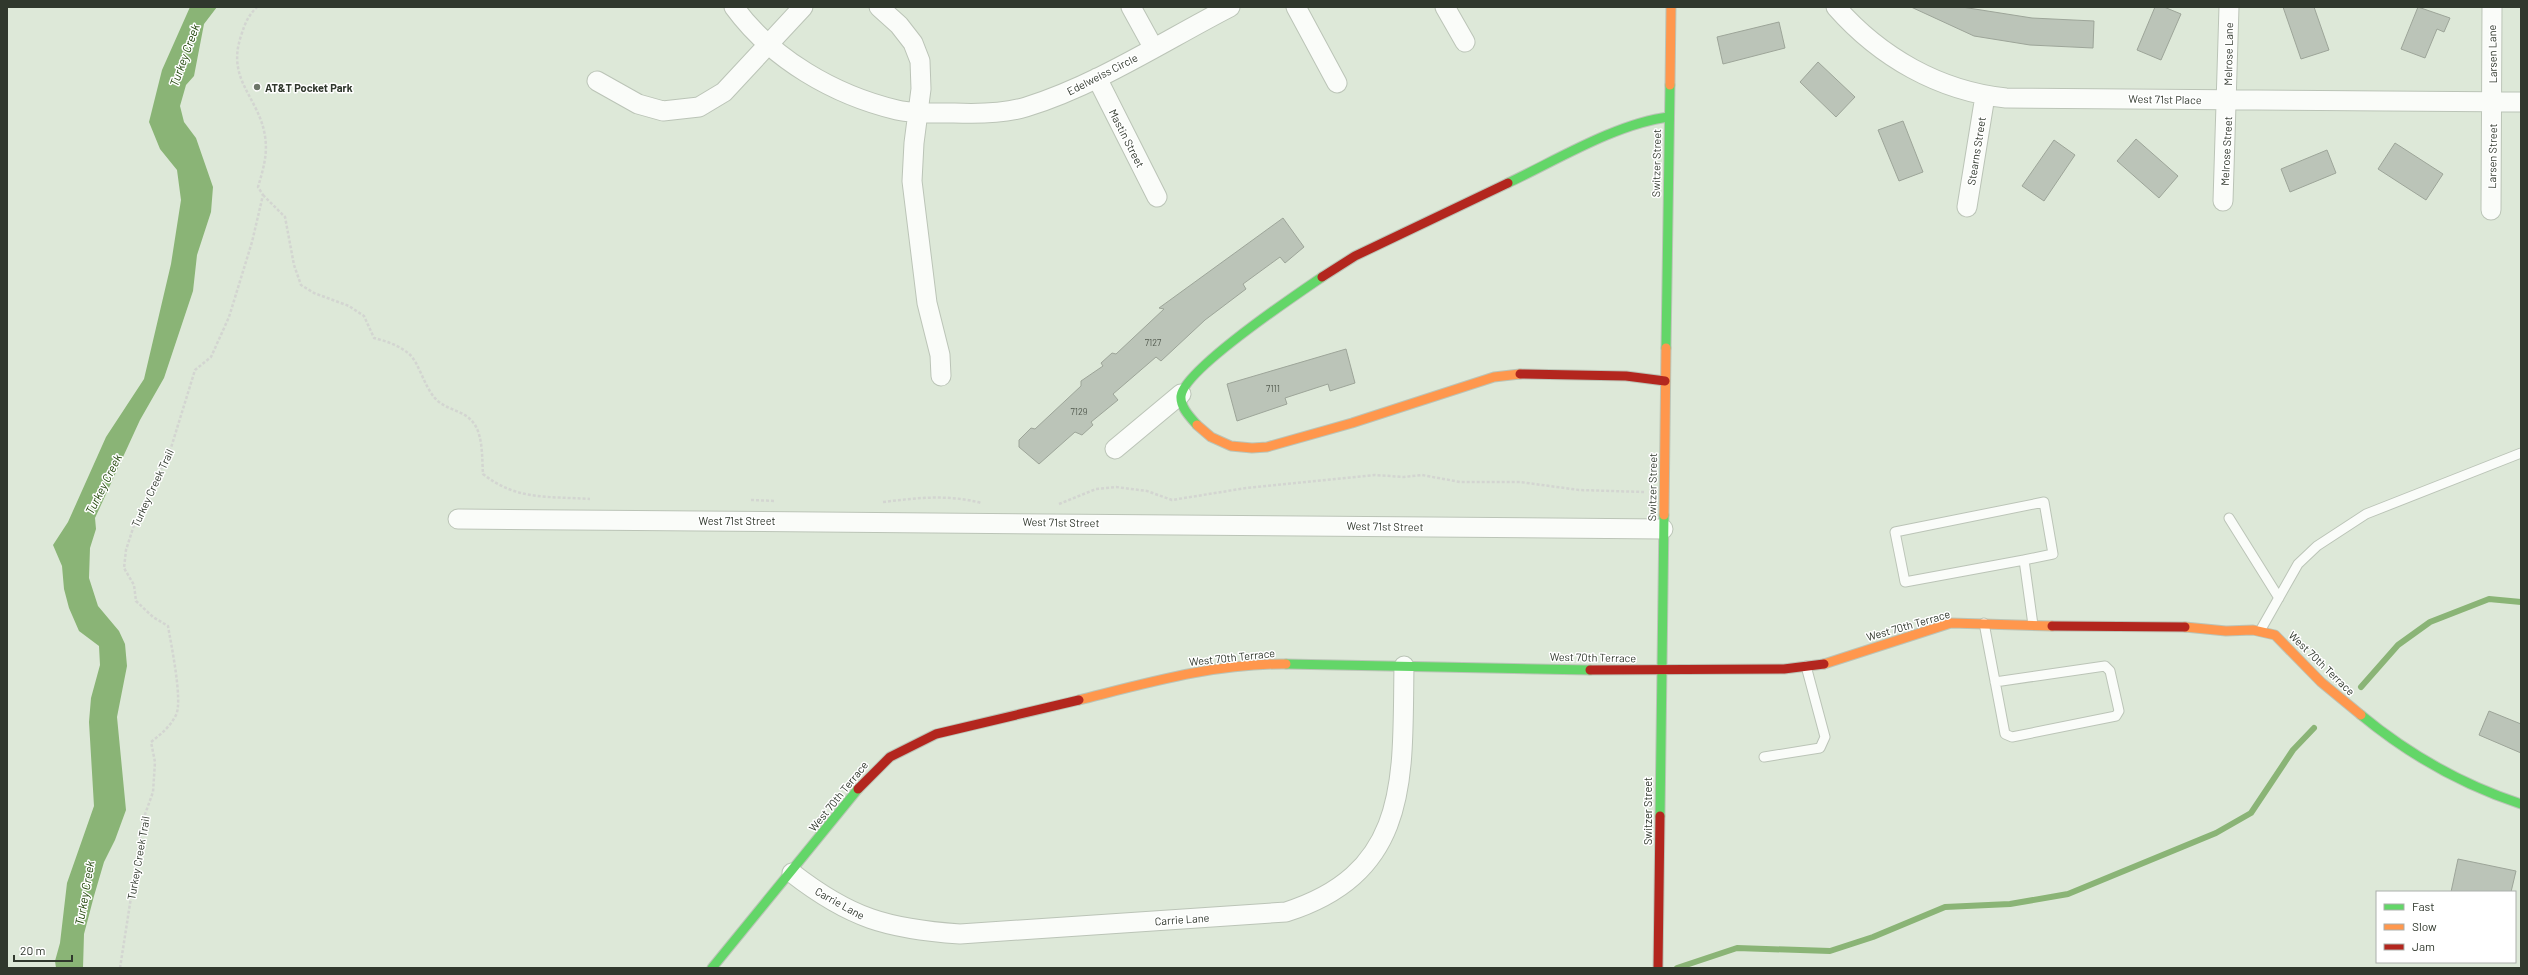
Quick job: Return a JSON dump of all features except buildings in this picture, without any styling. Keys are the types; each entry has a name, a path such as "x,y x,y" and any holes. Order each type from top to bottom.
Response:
{"street":[{"name":"Edelweiss Circle","path":"734,7 743,20 787,60 820,81 844,92 897,110 986,114 1024,107 1058,96 1097,78 1230,7"},
{"path":"597,82 638,104 663,111 699,107 724,92 804,7"},
{"path":"879,7 899,25 913,43 920,61 921,89 912,181 927,304 940,355 941,376"},
{"path":"1131,7 1153,47"},
{"path":"1296,7 1337,83"},
{"path":"1445,7 1465,42"},
{"name":"Switzer Street","path":"1658,968 1660,670 1671,7"},
{"name":"West 71st Place","path":"1836,7 1866,38 1907,66 1952,87 1984,96 2006,98 2521,102"},
{"name":"Melrose Lane","path":"2228,100 2229,7"},
{"name":"Larsen Lane","path":"2492,7 2493,102"},
{"name":"Mastin Street","path":"1097,78 1157,197"},
{"name":"Stearns Street","path":"1967,207 1984,96"},
{"name":"Melrose Street","path":"2223,201 2228,100"},
{"name":"Larsen Street","path":"2491,210 2493,102"},
{"path":"1115,449 1181,394 1188,382 1225,348 1319,278 1355,256 1611,134 1651,119 1669,117"},
{"path":"1181,394 1183,408 1200,428 1223,443 1245,448 1268,446 1335,429 1441,393 1501,376 1516,374 1647,376 1665,381"},
{"name":"West 71st Street","path":"458,519 1663,529"},
{"name":"West 70th Terrace","path":"712,968 792,873 866,779 884,759 936,734 1180,675 1227,667 1264,664 1660,670 1784,669 1825,664 1951,623 2175,626 2226,631 2260,632 2275,635 2321,682 2389,738 2484,792 2521,804"},
{"name":"Carrie Lane","path":"792,873 810,887 853,913 892,926 922,931 976,933 1286,912 1303,906 1332,892 1353,876 1367,861 1387,830 1394,810 1402,764 1404,666"}],"lane":[{"path":"2260,632 2298,564 2312,550 2366,514 2521,453"},
{"path":"2044,502 2053,554 2024,560 1905,582 1895,532 2044,502"},
{"path":"2229,518 2279,598"},
{"path":"2024,560 2033,625"},
{"path":"1984,623 1995,682 2005,734 2012,737 2116,716 2119,711 2110,671 2105,666 1995,682"},
{"path":"1764,757 1820,748 1824,737 1806,666"}],"path":[{"name":"Turkey Creek Trail","path":"120,968 143,820 153,792 155,762 151,742 165,731 177,714 177,678 168,626 153,617 136,601 134,585 124,568 126,550 135,522 170,451 195,370 211,357 229,318 252,242 263,195 258,187 265,162 265,136 258,112 244,89 237,65 238,44 248,15 257,7"},
{"path":"263,195 284,217 294,265 301,285 314,293 348,306 364,316 374,338 395,344 409,354 425,384 440,402 461,411 475,426 482,453 483,474 498,486 516,493 596,500"},
{"path":"1053,506 1096,489 1116,487 1147,491 1172,500 1246,488 1375,474 1404,477 1422,475 1460,482 1520,482 1579,490 1648,492"},
{"path":"881,502 924,497 952,498 984,503"},
{"path":"744,501 781,501"}],"water":[{"name":"Turkey Creek","path":"190,7 217,7 204,24 194,76 186,85 180,106 184,122 196,138 213,187 211,212 197,255 193,291 164,378 140,420 95,518 96,529 90,548 89,578 98,606 119,631 125,644 127,666 117,717 126,810 115,840 104,862 94,896 84,934 83,968 56,968 55,961 60,943 67,883 94,806 89,722 91,698 100,665 99,646 79,631 69,608 64,589 62,566 53,545 68,522 106,437 144,379 171,264 181,200 177,170 160,149 149,122 162,70"}],"waterway":[{"path":"2361,687 2398,645 2430,622 2489,599 2521,602"},
{"path":"1677,968 1737,948 1830,951 1873,937 1945,907 2010,904 2068,894 2216,833 2251,813 2293,750 2314,728"}],"traffic: fast":[{"path":"1666,348 1670,85"},
{"path":"1508,183 1608,135 1649,121 1669,117"},
{"path":"1197,425 1186,412 1181,400 1181,396 1187,384 1220,351 1267,315 1322,277"},
{"path":"1660,816 1664,515"},
{"path":"1286,664 1590,670"},
{"path":"2361,715 2397,742 2436,767 2457,778 2521,804"},
{"path":"712,968 858,789"}],"traffic: slow":[{"path":"1670,85 1671,7"},
{"path":"1664,515 1666,348"},
{"path":"1197,425 1211,437 1231,446 1252,448 1267,447 1352,423 1494,377 1520,374"},
{"path":"1824,664 1951,623 2052,626"},
{"path":"2185,627 2226,631 2253,630 2275,635 2321,682 2361,715"},
{"path":"1079,700 1208,670 1286,664"}],"traffic: jam":[{"path":"1322,277 1355,256 1508,183"},
{"path":"1520,374 1626,376 1665,381"},
{"path":"2052,626 2185,627"},
{"path":"1590,670 1784,669 1824,664"},
{"path":"858,789 890,757 936,734 1079,700"},
{"path":"1658,968 1660,816"}],"place":[{"name":"AT&T Pocket Park","path":"257,87"}]}
